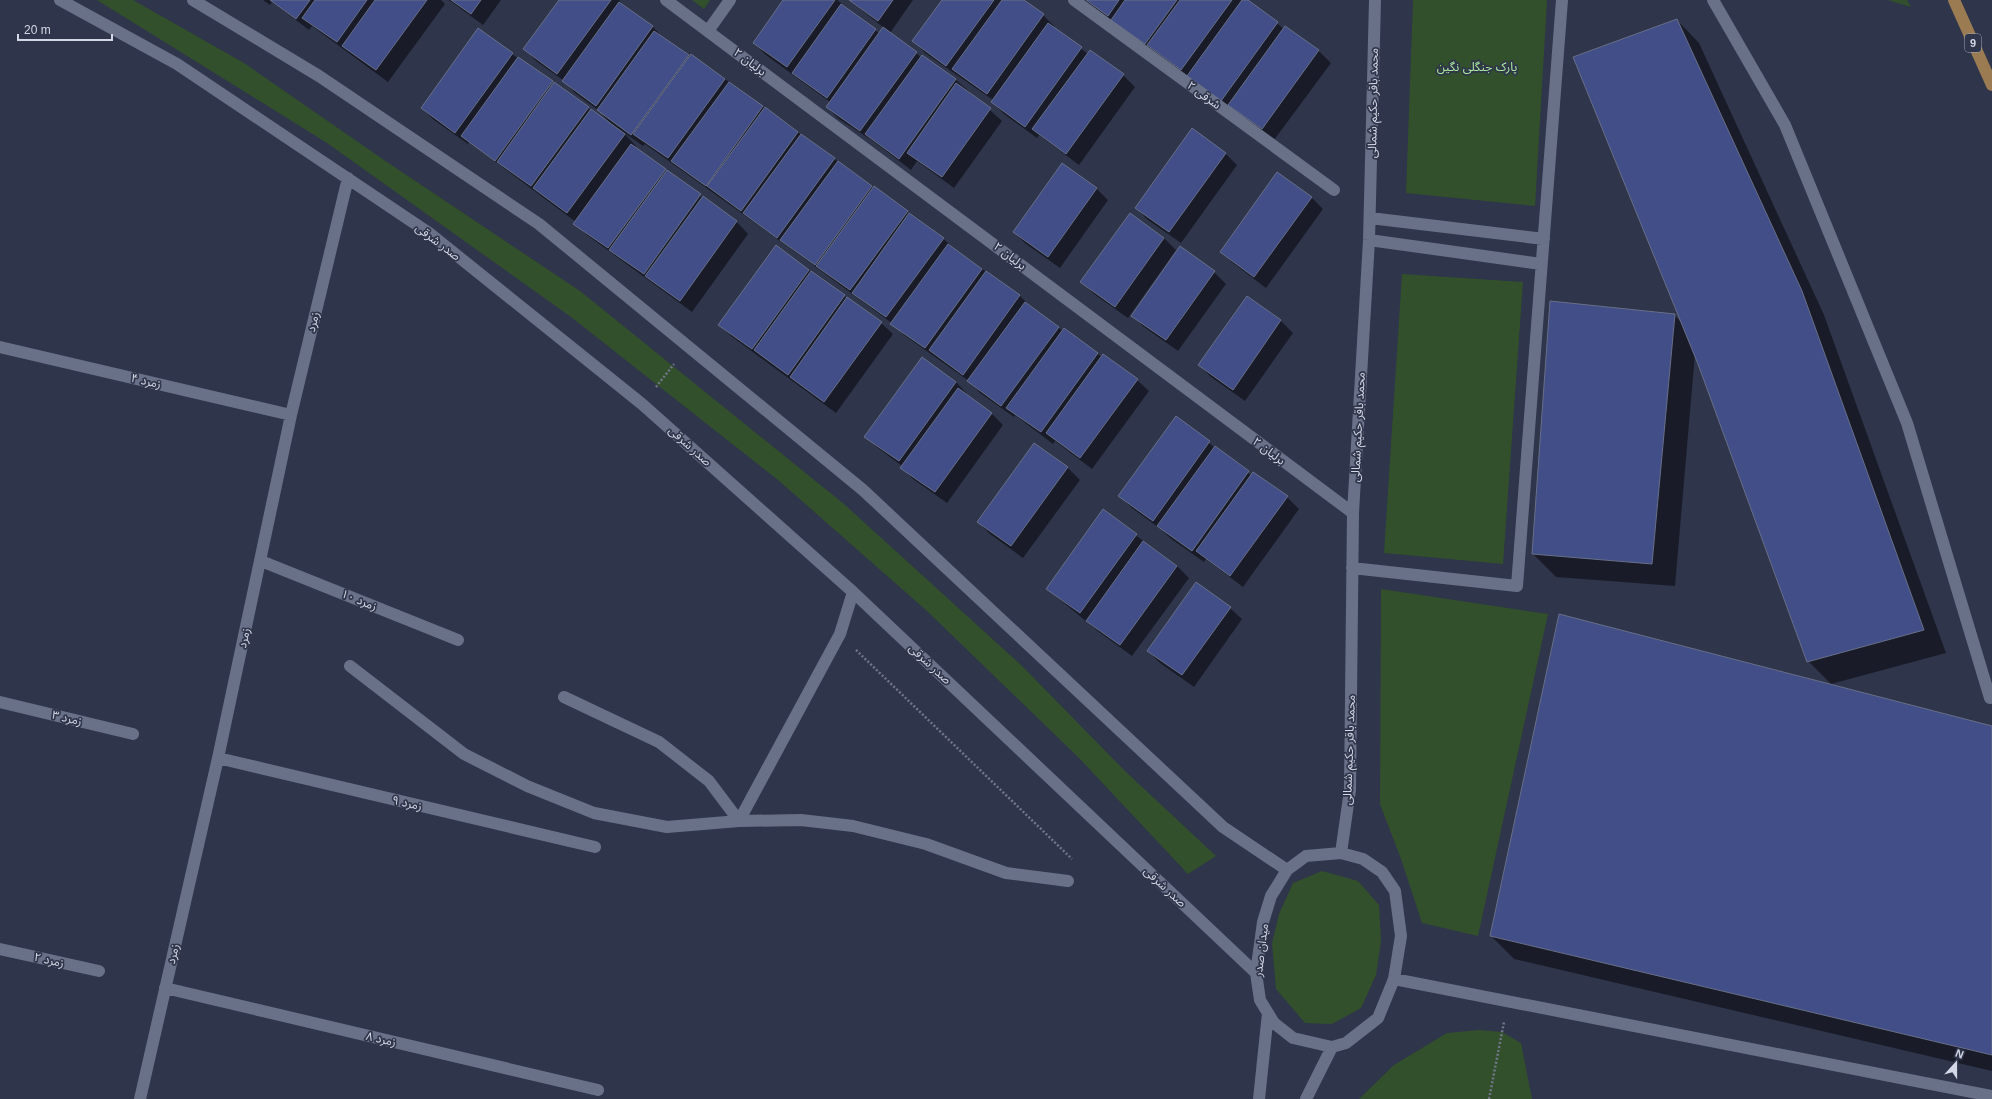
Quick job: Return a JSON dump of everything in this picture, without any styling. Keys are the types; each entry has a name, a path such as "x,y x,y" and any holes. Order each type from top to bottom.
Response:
{"main road":[{"name":"9","path":"1954,0 1992,85"}],"street":[{"name":"صدر شرقی","path":"60,0 177,64 429,233 642,404 854,592 1256,973"},
{"path":"193,0 319,76 539,224 863,490 1223,827 1287,870"},
{"name":"برلیان ۲","path":"666,0 1353,513"},
{"path":"708,31 730,0"},
{"name":"۲ شرقی","path":"1074,0 1334,190"},
{"name":"محمد باقر حکیم شمالی","path":"1341,853 1350,790 1353,513 1370,218 1375,0"},
{"path":"1352,568 1517,586 1562,0"},
{"path":"1713,0 1785,125 1907,423 1990,698"},
{"name":"زمرد","path":"140,1099 218,758 291,415 348,178"},
{"path":"1370,218 1544,239"},
{"path":"1369,240 1541,264"},
{"name":"زمرد ۴","path":"0,347 291,415"},
{"name":"زمرد ۱۰","path":"261,561 458,640"},
{"path":"739,821 840,634 854,592"},
{"path":"350,666 464,754 527,786 594,814 667,827 739,821 801,820 853,826 926,844 1006,873 1068,881"},
{"path":"564,697 659,742 709,781 739,821"},
{"name":"زمرد ۳","path":"0,702 133,734"},
{"name":"زمرد ۹","path":"218,758 596,847"},
{"name":"میدان صدر","path":"1341,853 1363,859 1382,872 1395,891 1401,936 1394,979 1378,1018 1346,1043 1332,1046 1293,1038 1274,1023 1260,1000 1256,973 1263,922 1271,896 1287,870 1306,856 1341,853"},
{"name":"زمرد ۲","path":"0,949 99,971"},
{"path":"1394,979 1992,1096"},
{"name":"زمرد ۸","path":"165,988 598,1090"},
{"path":"1259,1099 1268,1013"},
{"path":"1306,1099 1332,1046"}],"path":[{"path":"642,404 688,346"},
{"path":"840,634 1069,854 1074,861 1075,868 1068,881"},
{"path":"1489,1099 1508,1002"}],"green space":[{"path":"97,0 133,0 244,63 384,160 580,291 844,504 1022,666 1125,771 1216,856 1188,874 1079,758 927,611 778,480 571,317 327,143"},
{"path":"692,0 710,0 704,9"},
{"name":"پارک جنگلی نگین","path":"1413,0 1547,0 1535,206 1406,193"},
{"path":"1888,0 1907,0 1911,7"},
{"path":"1402,274 1523,282 1503,564 1384,553"},
{"path":"1381,589 1548,614 1478,936 1422,923 1401,859 1380,804"},
{"path":"1322,871 1358,881 1379,905 1381,942 1376,975 1361,1008 1332,1024 1305,1023 1276,989 1272,943 1279,914 1293,883"},
{"path":"1479,1030 1502,1032 1521,1043 1532,1099 1359,1099 1394,1065 1447,1033"}],"building":[{"path":"270,0 310,0 296,19"},
{"path":"315,0 367,0 337,42 302,18"},
{"path":"375,0 427,0 376,70 342,46"},
{"path":"451,0 481,0 471,14"},
{"path":"559,0 611,0 557,74 523,49"},
{"path":"783,0 835,0 787,67 753,43"},
{"path":"849,0 893,0 878,21"},
{"path":"942,0 994,0 946,66 912,41"},
{"path":"1002,0 1024,0 1044,14 987,94 952,69"},
{"path":"1086,0 1119,0 1108,16"},
{"path":"1125,0 1177,0 1145,44 1111,20"},
{"path":"1180,0 1232,0 1181,70 1147,45"},
{"path":"1242,0 1248,0 1278,22 1221,101 1187,76"},
{"path":"619,2 653,26 596,106 562,81"},
{"path":"841,4 876,29 827,98 792,73"},
{"path":"1677,19 1802,291 1924,630 1807,662 1698,364 1573,57"},
{"path":"1048,23 1082,47 1025,127 991,102"},
{"path":"1285,26 1319,50 1262,129 1228,105"},
{"path":"883,27 917,52 860,131 826,107"},
{"path":"478,28 513,53 455,133 421,108"},
{"path":"654,31 689,55 631,135 597,110"},
{"path":"1090,50 1124,74 1066,154 1032,129"},
{"path":"691,54 725,79 668,158 633,134"},
{"path":"922,55 956,79 899,159 865,134"},
{"path":"518,57 553,81 495,161 461,136"},
{"path":"554,82 589,107 531,186 497,162"},
{"path":"729,82 763,106 706,186 671,161"},
{"path":"956,83 991,108 942,177 907,153"},
{"path":"765,107 798,132 741,211 707,186"},
{"path":"591,109 625,134 567,213 533,188"},
{"path":"1192,128 1226,153 1169,232 1135,208"},
{"path":"801,134 835,158 777,238 743,213"},
{"path":"631,144 666,169 608,248 573,224"},
{"path":"838,161 872,186 815,265 780,240"},
{"path":"1062,163 1097,188 1048,257 1013,232"},
{"path":"667,170 701,194 644,274 609,250"},
{"path":"1277,172 1312,197 1254,277 1220,252"},
{"path":"874,186 908,211 850,290 816,266"},
{"path":"703,196 737,221 680,301 645,276"},
{"path":"909,213 944,238 886,317 852,293"},
{"path":"1130,213 1164,238 1115,307 1080,282"},
{"path":"948,244 982,269 925,348 890,324"},
{"path":"776,245 809,270 752,349 718,325"},
{"path":"1180,246 1215,271 1166,340 1131,316"},
{"path":"811,271 845,295 788,375 754,350"},
{"path":"986,271 1020,295 963,375 929,350"},
{"path":"1247,296 1281,320 1233,390 1198,365"},
{"path":"847,297 882,322 824,402 790,377"},
{"path":"1550,301 1675,314 1652,564 1532,554"},
{"path":"1025,302 1059,327 1001,406 967,381"},
{"path":"1064,328 1098,353 1041,432 1006,408"},
{"path":"1103,354 1138,379 1080,458 1046,433"},
{"path":"922,357 956,382 899,461 864,437"},
{"path":"958,388 992,413 935,492 900,468"},
{"path":"1176,416 1210,441 1153,521 1118,496"},
{"path":"1034,443 1068,467 1011,546 977,522"},
{"path":"1215,446 1249,471 1192,551 1157,526"},
{"path":"1253,472 1288,496 1230,576 1196,551"},
{"path":"1103,509 1137,534 1080,613 1046,589"},
{"path":"1143,541 1177,566 1120,645 1086,621"},
{"path":"1196,582 1231,607 1182,675 1147,651"},
{"path":"1559,614 1992,726 1992,1055 1490,936"}]}
